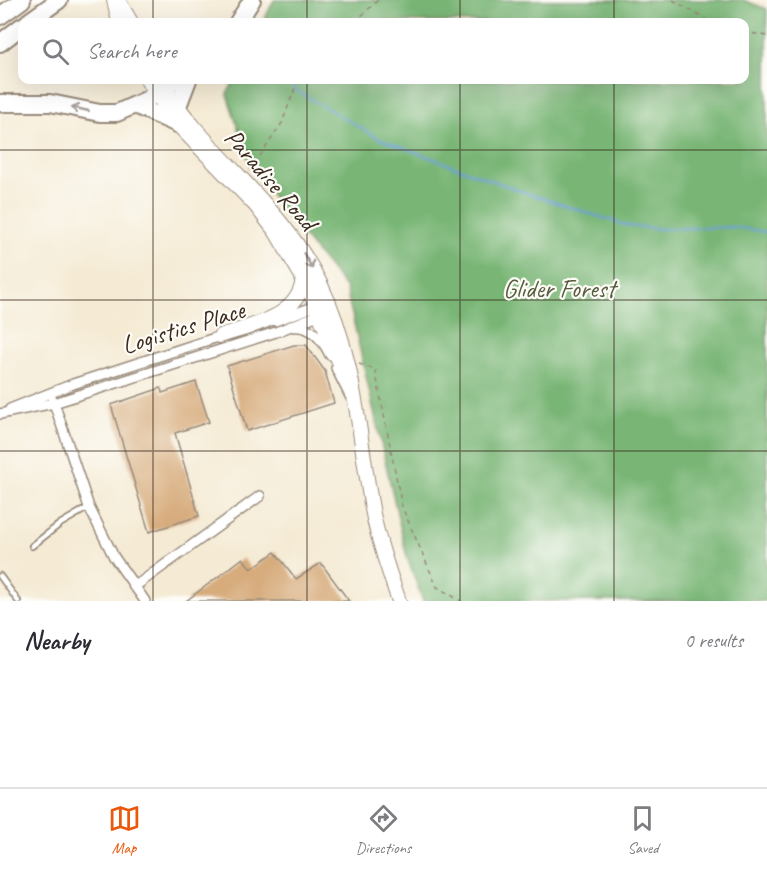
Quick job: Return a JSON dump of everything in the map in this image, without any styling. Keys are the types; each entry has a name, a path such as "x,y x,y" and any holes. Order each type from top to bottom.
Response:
{"highway":[{"path":"0,16 22,0"},
{"path":"34,18 59,0"},
{"path":"241,18 252,0"},
{"path":"0,43 18,29"},
{"path":"0,103 50,103 109,113 137,106 161,84"},
{"path":"178,106 186,84"},
{"path":"137,106 177,124"}],"street":[{"path":"116,0 118,18"},
{"path":"116,0 128,18"},
{"name":"Paradise Road","path":"161,84 288,229 308,260 351,398 378,539 399,601"},
{"name":"Paradise Road","path":"161,84 177,124 256,206 276,232 324,308 348,360 358,407 364,458"},
{"path":"220,336 283,312 301,294 303,276"},
{"name":"Logistics Place","path":"0,414 54,403 261,337 289,327 324,308"},
{"name":"Logistics Place","path":"0,414 50,392 220,336 324,308"},
{"path":"289,327 307,328 324,343 351,398"},
{"path":"50,392 88,507 114,557 145,601"},
{"path":"134,587 260,496"}],"lane":[{"name":"Logistics Place","path":"50,392 57,397 65,396 234,342 261,337"},
{"path":"32,546 60,524 88,507"},
{"path":"0,576 18,601"}],"path":[{"path":"359,18 378,0"},
{"path":"673,0 703,18"},
{"path":"749,33 767,36"},
{"path":"244,179 282,123 297,84"},
{"path":"348,360 375,369 402,507 437,587 461,601"}],"green space":[{"name":"Glider Forest","path":"274,0 743,0 767,9 767,601 423,601 407,557 346,288 280,208 250,165 227,94 233,84 749,84 749,18 265,18"}],"building":[{"path":"294,345 306,345 325,371 334,403 247,431 227,366"},
{"path":"196,382 209,422 175,433 199,516 149,532 111,405 161,388 162,393"},
{"path":"275,552 296,579 321,563 349,601 186,601 243,558 251,569"}],"waterway":[{"path":"289,84 297,91 380,139 526,193 628,226 659,229 732,227 767,232"}]}
